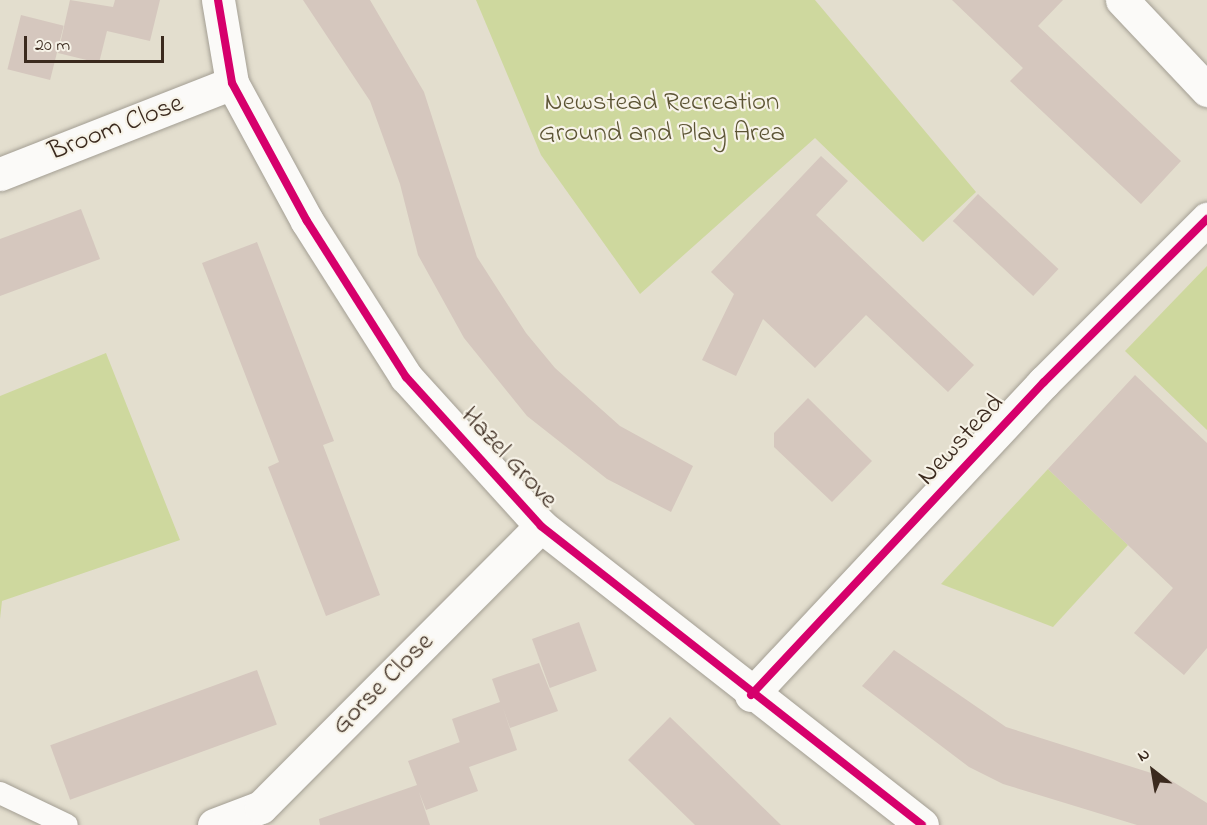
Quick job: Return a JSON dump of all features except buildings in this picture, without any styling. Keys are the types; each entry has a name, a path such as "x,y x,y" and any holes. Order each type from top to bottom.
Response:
{"street":[{"name":"Hazel Grove","path":"218,0 232,83 307,221 406,377 541,526 751,695 922,825"},
{"path":"1122,0 1207,90"},
{"name":"Broom Close","path":"0,174 232,83"},
{"name":"Newstead","path":"751,695 1044,382 1207,219"},
{"name":"Gorse Close","path":"214,825 261,807 541,526"}],"lane":[{"path":"0,793 67,825"}],"green space":[{"name":"Newstead Recreation Ground and Play Area","path":"476,0 815,0 976,192 923,242 815,138 640,294 541,155"},
{"path":"1207,266 1207,430 1125,351"},
{"path":"106,353 180,540 2,601 0,619 0,396"},
{"path":"1048,469 1128,545 1053,627 941,584"}],"cycle path":[{"path":"218,0 232,83 307,221 406,377 541,526 922,825"},
{"path":"751,695 1044,382 1207,219"}]}
